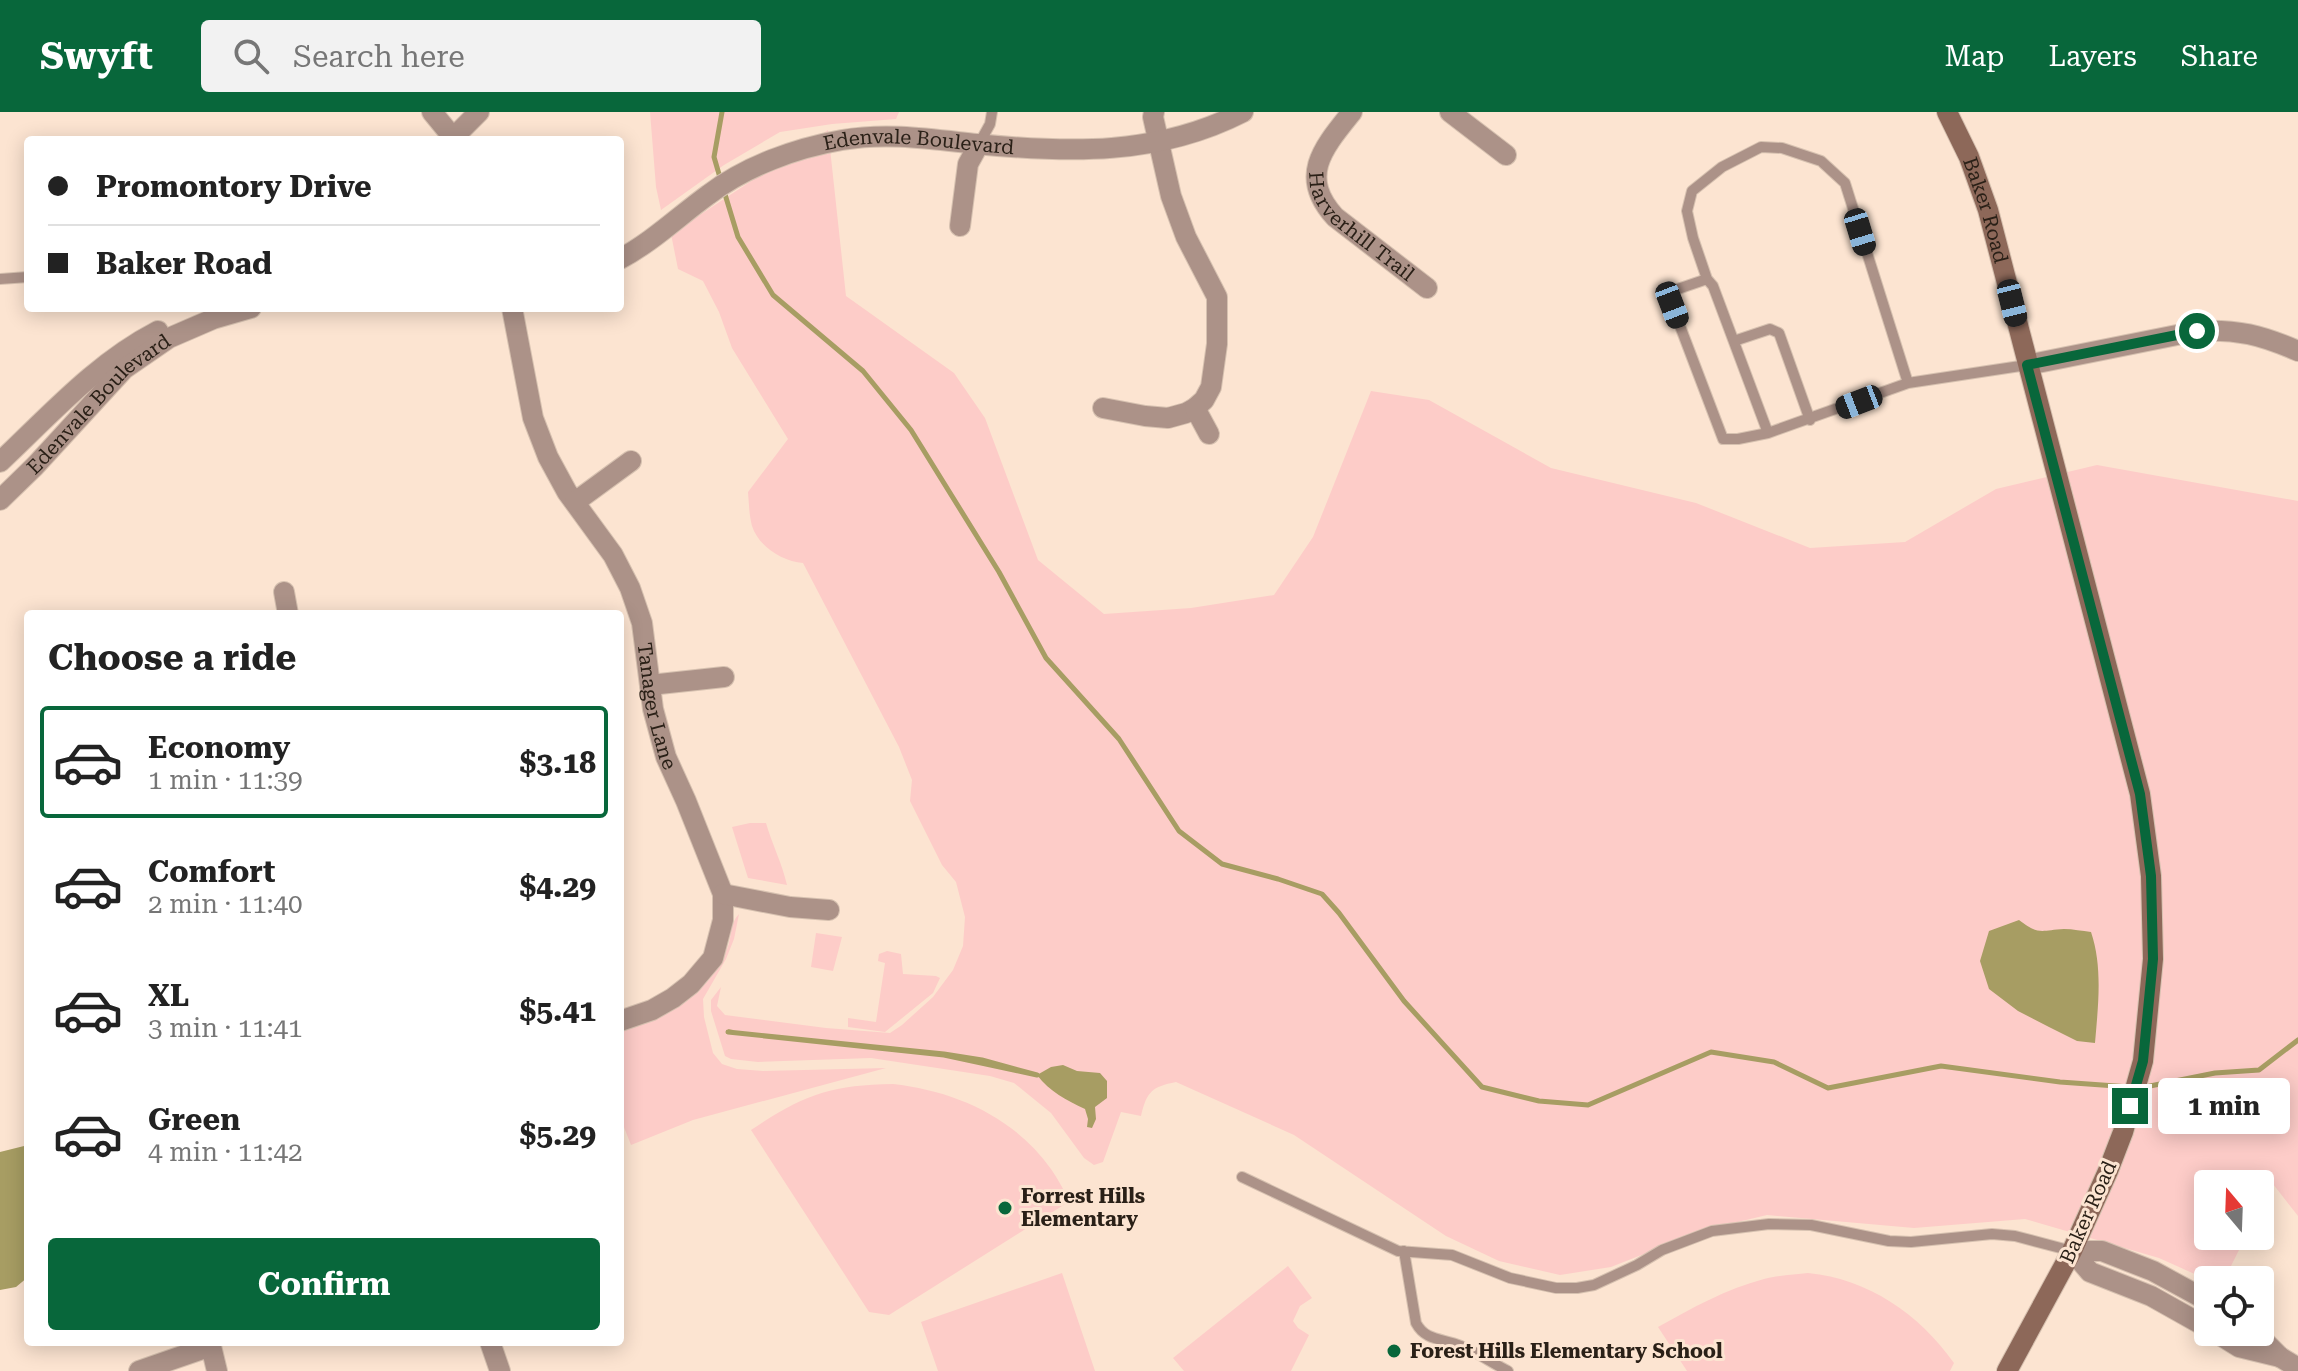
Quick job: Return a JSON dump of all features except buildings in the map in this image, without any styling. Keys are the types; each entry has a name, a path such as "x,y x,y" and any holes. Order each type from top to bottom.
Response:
{"main road":[{"name":"Baker Road","path":"1947,112 1969,157 1988,210 2140,794 2151,876 2153,959 2143,1061 2130,1106 2108,1171 2072,1251 2007,1371"}],"street":[{"path":"432,112 452,136"},
{"path":"457,136 479,112"},
{"path":"1103,408 1168,418 1195,408 1211,387 1217,344 1217,297 1186,237 1176,210 1154,112"},
{"name":"Edenvale Boulevard","path":"624,257 711,193 752,169 796,151 843,140 891,136 1047,150 1094,150 1159,142 1198,131 1243,112"},
{"path":"1450,112 1506,155"},
{"name":"Harverhill Trail","path":"1349,113 1317,163 1318,192 1335,217 1427,288"},
{"path":"960,226 968,164 979,144"},
{"name":"Edenvale Boulevard","path":"0,462 99,368 122,351 200,312"},
{"name":"Edenvale Boulevard","path":"0,500 124,369 169,338 237,312"},
{"name":"Tanager Lane","path":"513,312 533,418 548,457 567,492 613,555 630,588 642,623 653,709 666,757 723,894 723,920 713,958 691,984 673,998 652,1010 624,1020"},
{"path":"2027,365 2197,331 2248,332 2298,351"},
{"path":"1195,408 1209,434"},
{"path":"575,502 631,461"},
{"path":"284,592 287,610"},
{"path":"650,685 724,677"},
{"path":"723,894 790,907 829,910"},
{"path":"2072,1251 2102,1251 2153,1271 2194,1293"},
{"path":"2072,1251 2090,1272 2151,1296 2194,1320"},
{"path":"139,1371 205,1346"},
{"path":"211,1346 217,1371"},
{"path":"491,1346 500,1371"},
{"path":"2237,1346 2289,1362"},
{"path":"2271,1346 2289,1362"}],"lane":[{"path":"979,144 990,124 992,112"},
{"path":"1768,433 1713,286 1707,279 1687,211 1692,191 1722,167 1761,147 1782,148 1821,161 1845,183 1908,383"},
{"path":"0,279 24,277"},
{"path":"1707,279 1672,291 1672,305 1723,439 1768,433 1908,383 2027,365"},
{"path":"1734,341 1770,329 1779,333 1810,420"},
{"path":"1242,1177 1398,1251 1452,1255 1510,1278 1566,1288 1594,1285 1662,1250 1703,1234 1732,1227 1769,1224 1811,1225 1889,1241 1911,1242 1992,1234 2015,1236 2072,1251"},
{"path":"1404,1251 1418,1328 1430,1338 1459,1345 1508,1371"}],"shaded area":[{"path":"650,112 899,112 896,119 780,132 724,165 661,210 656,187"},
{"path":"828,130 846,296 954,373 985,418 1038,560 1104,614 1191,608 1274,595 1313,537 1371,391 1429,400 1551,468 1696,503 1810,548 1905,542 1996,489 2097,465 2298,501 2298,1216 2274,1185 2274,1170 2194,1170 2194,1250 2239,1250 2231,1266 2194,1266 2194,1274 2159,1258 2025,1219 1914,1228 1767,1215 1687,1237 1611,1267 1560,1275 1499,1261 1446,1236 1294,1135 1176,1082 1152,1092 1141,1116 1121,1112 1103,1162 1094,1165 1084,1158 1051,1113 1014,1083 990,1076 871,1058 758,1062 725,1056 711,1011 711,1000 721,987 717,1006 725,1015 890,1033 933,997 953,970 963,946 965,917 956,882 942,865 910,801 912,780 899,747 803,563 772,552 755,534 748,492 788,439 732,348 703,281 678,269 671,234"},
{"path":"766,823 787,885 748,878 732,827"},
{"path":"739,914 726,959 703,999 713,1053 722,1064 737,1069 763,1071 886,1068 693,1120 631,1145 624,1127 624,1027 669,1009 697,992 719,966"},
{"path":"2019,920 2041,931 2064,929 2091,932 2098,973 2095,1043 2077,1041 2049,1027 2018,1011 1989,989 1980,961 1989,931"},
{"path":"816,933 842,937 833,971 811,967"},
{"path":"887,951 901,954 903,974 940,978 933,993 885,1032 848,1027 848,1018 876,1022 885,963 878,961 879,954"},
{"path":"1063,1065 1077,1071 1100,1073 1107,1081 1107,1098 1095,1107 1096,1119 1092,1128 1087,1127 1085,1109 1053,1091 1037,1075 1051,1067"},
{"path":"893,1084 960,1100 1001,1121 1036,1151 1070,1201 889,1315 869,1312 751,1130 786,1108 818,1094 852,1087"},
{"path":"24,1146 24,1280 16,1287 0,1290 0,1152"},
{"path":"1288,1266 1312,1298 1300,1306 1293,1321 1309,1335 1291,1371 1184,1371 1173,1358"},
{"path":"1062,1273 1095,1371 938,1371 921,1322"},
{"path":"1808,1273 1852,1283 1891,1302 1940,1345 1954,1363 1950,1371 1687,1371 1658,1327 1736,1288 1769,1278"}],"waterway":[{"path":"721,181 714,157 722,112"},
{"path":"724,191 738,237 773,295 863,371 911,430 999,572 1046,658 1119,739 1179,831 1222,864 1322,894 1404,1001 1482,1087 1539,1101 1588,1105 1711,1052 1774,1062 1828,1088 1941,1066 2060,1082 2130,1087"},
{"path":"728,1032 944,1054 982,1060 1037,1075 944,1055 728,1032"},
{"path":"2140,1088 2215,1073 2259,1070 2298,1040"}],"place":[{"name":"Forrest Hills Elementary","path":"1005,1208"},
{"name":"Forest Hills Elementary School","path":"1394,1351"}],"route":[{"path":"2130,1106 2143,1061 2153,959 2151,876 2140,794 2027,365 2197,331"}]}
